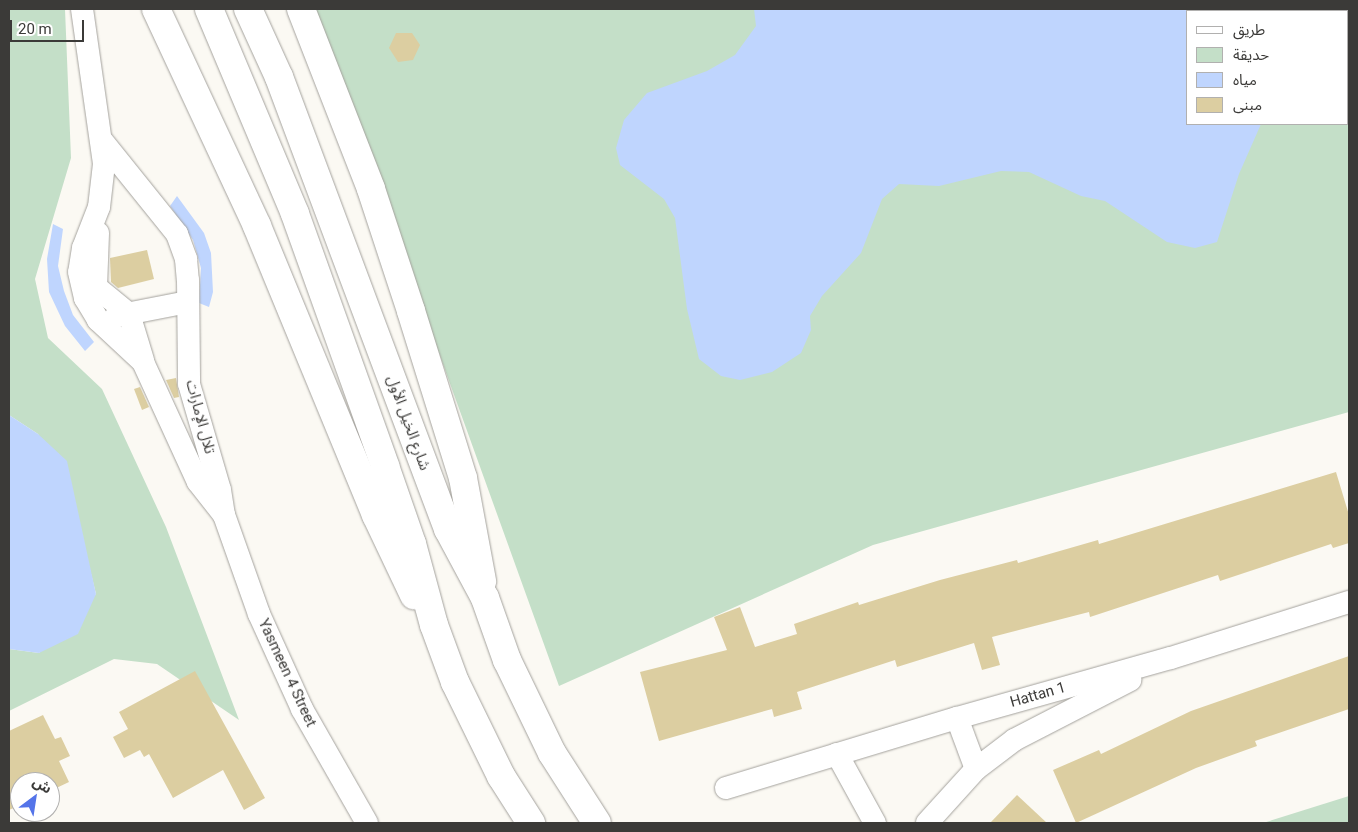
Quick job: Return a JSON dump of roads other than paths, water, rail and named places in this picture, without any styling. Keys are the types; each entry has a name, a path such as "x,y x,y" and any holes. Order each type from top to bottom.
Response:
{"main road":[{"path":"156,9 257,226 392,553 434,625"},
{"path":"210,9 295,214 409,536 434,625 455,682 502,776 531,823"},
{"name":"شارع الخيل الأول","path":"248,9 279,77 448,529 484,598 508,660 552,753 597,823"},
{"path":"301,9 371,189 463,478 484,598"}],"street":[{"name":"تلال الإمارات","path":"82,9 103,142 96,286 129,314 143,362 198,482 224,515"},
{"name":"تلال الإمارات","path":"103,142 177,234 186,259 189,384 220,490 224,515"},
{"name":"تلال الإمارات","path":"99,207 83,248 79,272 85,298 98,320 143,362"},
{"path":"98,320 188,302"},
{"name":"Yasmeen 4 Street","path":"224,515 259,614 302,710 367,823"},
{"name":"Hattan 1","path":"726,788 957,718 1171,658 1349,602"},
{"path":"927,823 976,769 1014,740 1171,658"},
{"path":"957,718 976,769"},
{"path":"836,754 875,823"}],"water":[{"path":"754,9 1349,9 1349,49 1348,10 1186,10 1186,125 1261,125 1239,174 1217,242 1195,248 1167,242 1105,201 1081,196 1029,172 1001,171 939,186 899,184 882,199 861,253 822,296 810,316 811,330 801,353 772,372 740,380 721,376 699,359 687,309 675,218 664,199 620,165 616,148 624,120 647,93 707,71 735,55 756,26"},
{"path":"177,196 204,233 211,253 213,292 209,307 199,303 201,268 193,240 170,206"},
{"path":"53,224 63,229 58,266 64,291 73,315 94,342 85,351 65,326 49,292 47,259"},
{"path":"9,415 38,434 67,461 96,594 78,634 39,653 9,649"}]}
